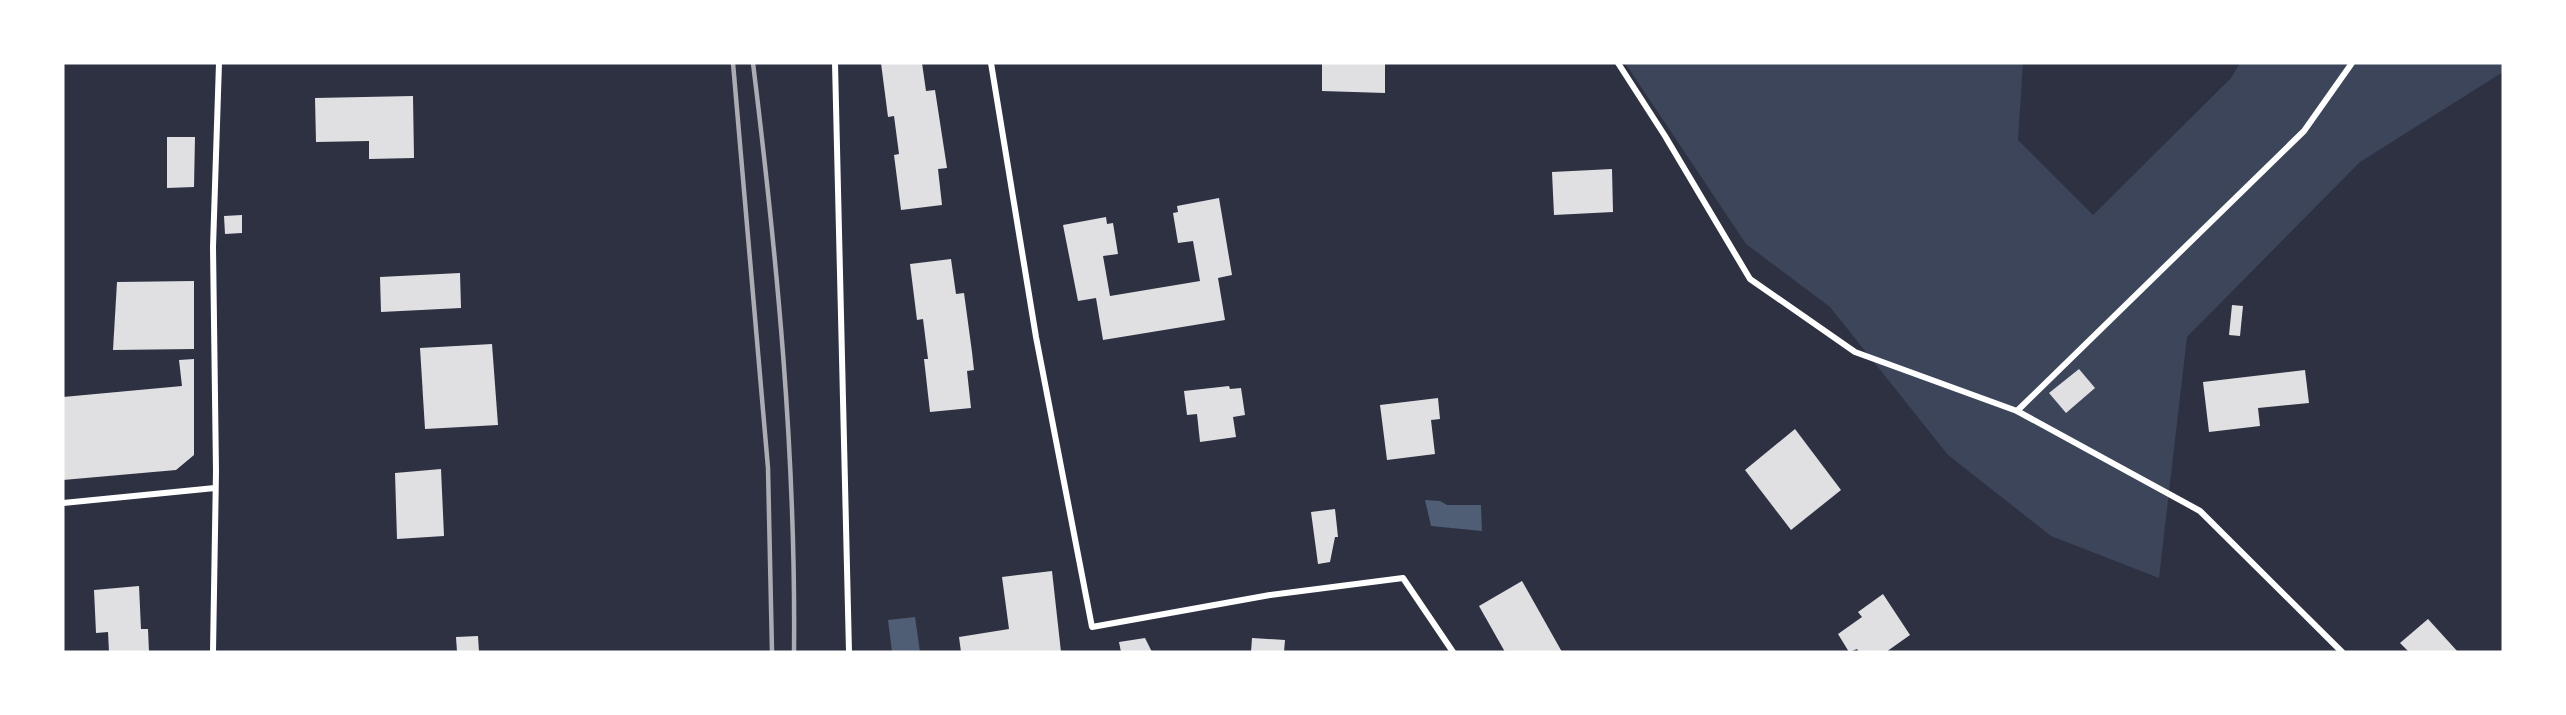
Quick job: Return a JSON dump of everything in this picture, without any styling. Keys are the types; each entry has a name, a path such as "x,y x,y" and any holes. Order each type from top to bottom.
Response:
{"street":[{"path":"213,652 215,488 213,247 219,63"},
{"path":"835,63 849,652"},
{"path":"991,63 1036,337 1092,627 1270,595 1403,578 1453,652"},
{"path":"1618,63 1665,136 1750,279 1855,352 2017,411 2200,511 2342,652"},
{"path":"2017,411 2304,131 2352,63"},
{"path":"63,502 215,488"}],"shaded area":[{"path":"1625,63 2023,63 2018,140 2093,215 2231,78 2240,63 2503,63 2503,72 2360,162 2187,337 2159,578 2051,536 1948,455 1830,307 1746,244"},
{"path":"1425,500 1440,501 1447,505 1481,505 1482,531 1431,526"},
{"path":"915,617 920,652 892,652 888,620"}],"building":[{"path":"881,63 922,63 926,91 935,90 947,168 938,169 942,205 901,210 894,155 899,154 894,116 888,117"},
{"path":"1322,63 1385,63 1385,93 1322,91"},
{"path":"413,96 414,158 369,159 369,141 316,142 315,98"},
{"path":"167,137 195,137 194,187 167,188"},
{"path":"1612,169 1613,212 1554,215 1552,172"},
{"path":"1219,198 1232,275 1218,278 1225,320 1103,340 1096,298 1078,301 1063,225 1106,217 1107,224 1113,223 1118,254 1103,256 1110,296 1200,281 1193,241 1178,243 1173,213 1178,212 1177,206"},
{"path":"242,215 242,233 225,234 224,216"},
{"path":"951,259 956,294 964,293 972,352 974,370 967,371 971,408 930,412 924,359 928,359 923,319 917,320 910,264"},
{"path":"460,273 461,308 381,312 380,277"},
{"path":"194,281 194,349 113,350 117,282"},
{"path":"2232,305 2243,306 2240,336 2229,335"},
{"path":"492,344 498,425 425,429 420,348"},
{"path":"194,359 194,455 176,470 63,480 63,397 182,386 179,360"},
{"path":"2079,369 2095,388 2066,413 2049,393"},
{"path":"2305,370 2309,403 2258,408 2260,426 2209,432 2203,382"},
{"path":"1229,386 1230,389 1241,388 1245,415 1233,417 1236,437 1200,442 1197,414 1187,415 1184,391"},
{"path":"1438,398 1440,419 1431,420 1435,454 1387,460 1380,405"},
{"path":"1795,429 1841,490 1791,530 1745,470"},
{"path":"441,469 444,536 397,539 395,473"},
{"path":"1335,509 1338,537 1335,537 1330,562 1318,564 1311,512"},
{"path":"1052,571 1061,652 961,652 959,637 1009,629 1002,577"},
{"path":"1522,581 1562,652 1505,652 1479,606"},
{"path":"139,586 141,629 148,629 149,652 109,652 108,632 96,633 94,590"},
{"path":"1883,594 1910,635 1886,652 1859,652 1857,649 1849,652 1838,634 1862,617 1858,612"},
{"path":"2428,619 2458,652 2409,652 2400,643"},
{"path":"478,636 479,652 457,652 456,637"},
{"path":"1145,638 1152,652 1121,652 1119,642"},
{"path":"1252,638 1285,640 1284,652 1251,652"}],"railway":[{"path":"733,63 768,468 772,652"},
{"path":"753,63 770,210 783,357 792,504 794,652"}]}
